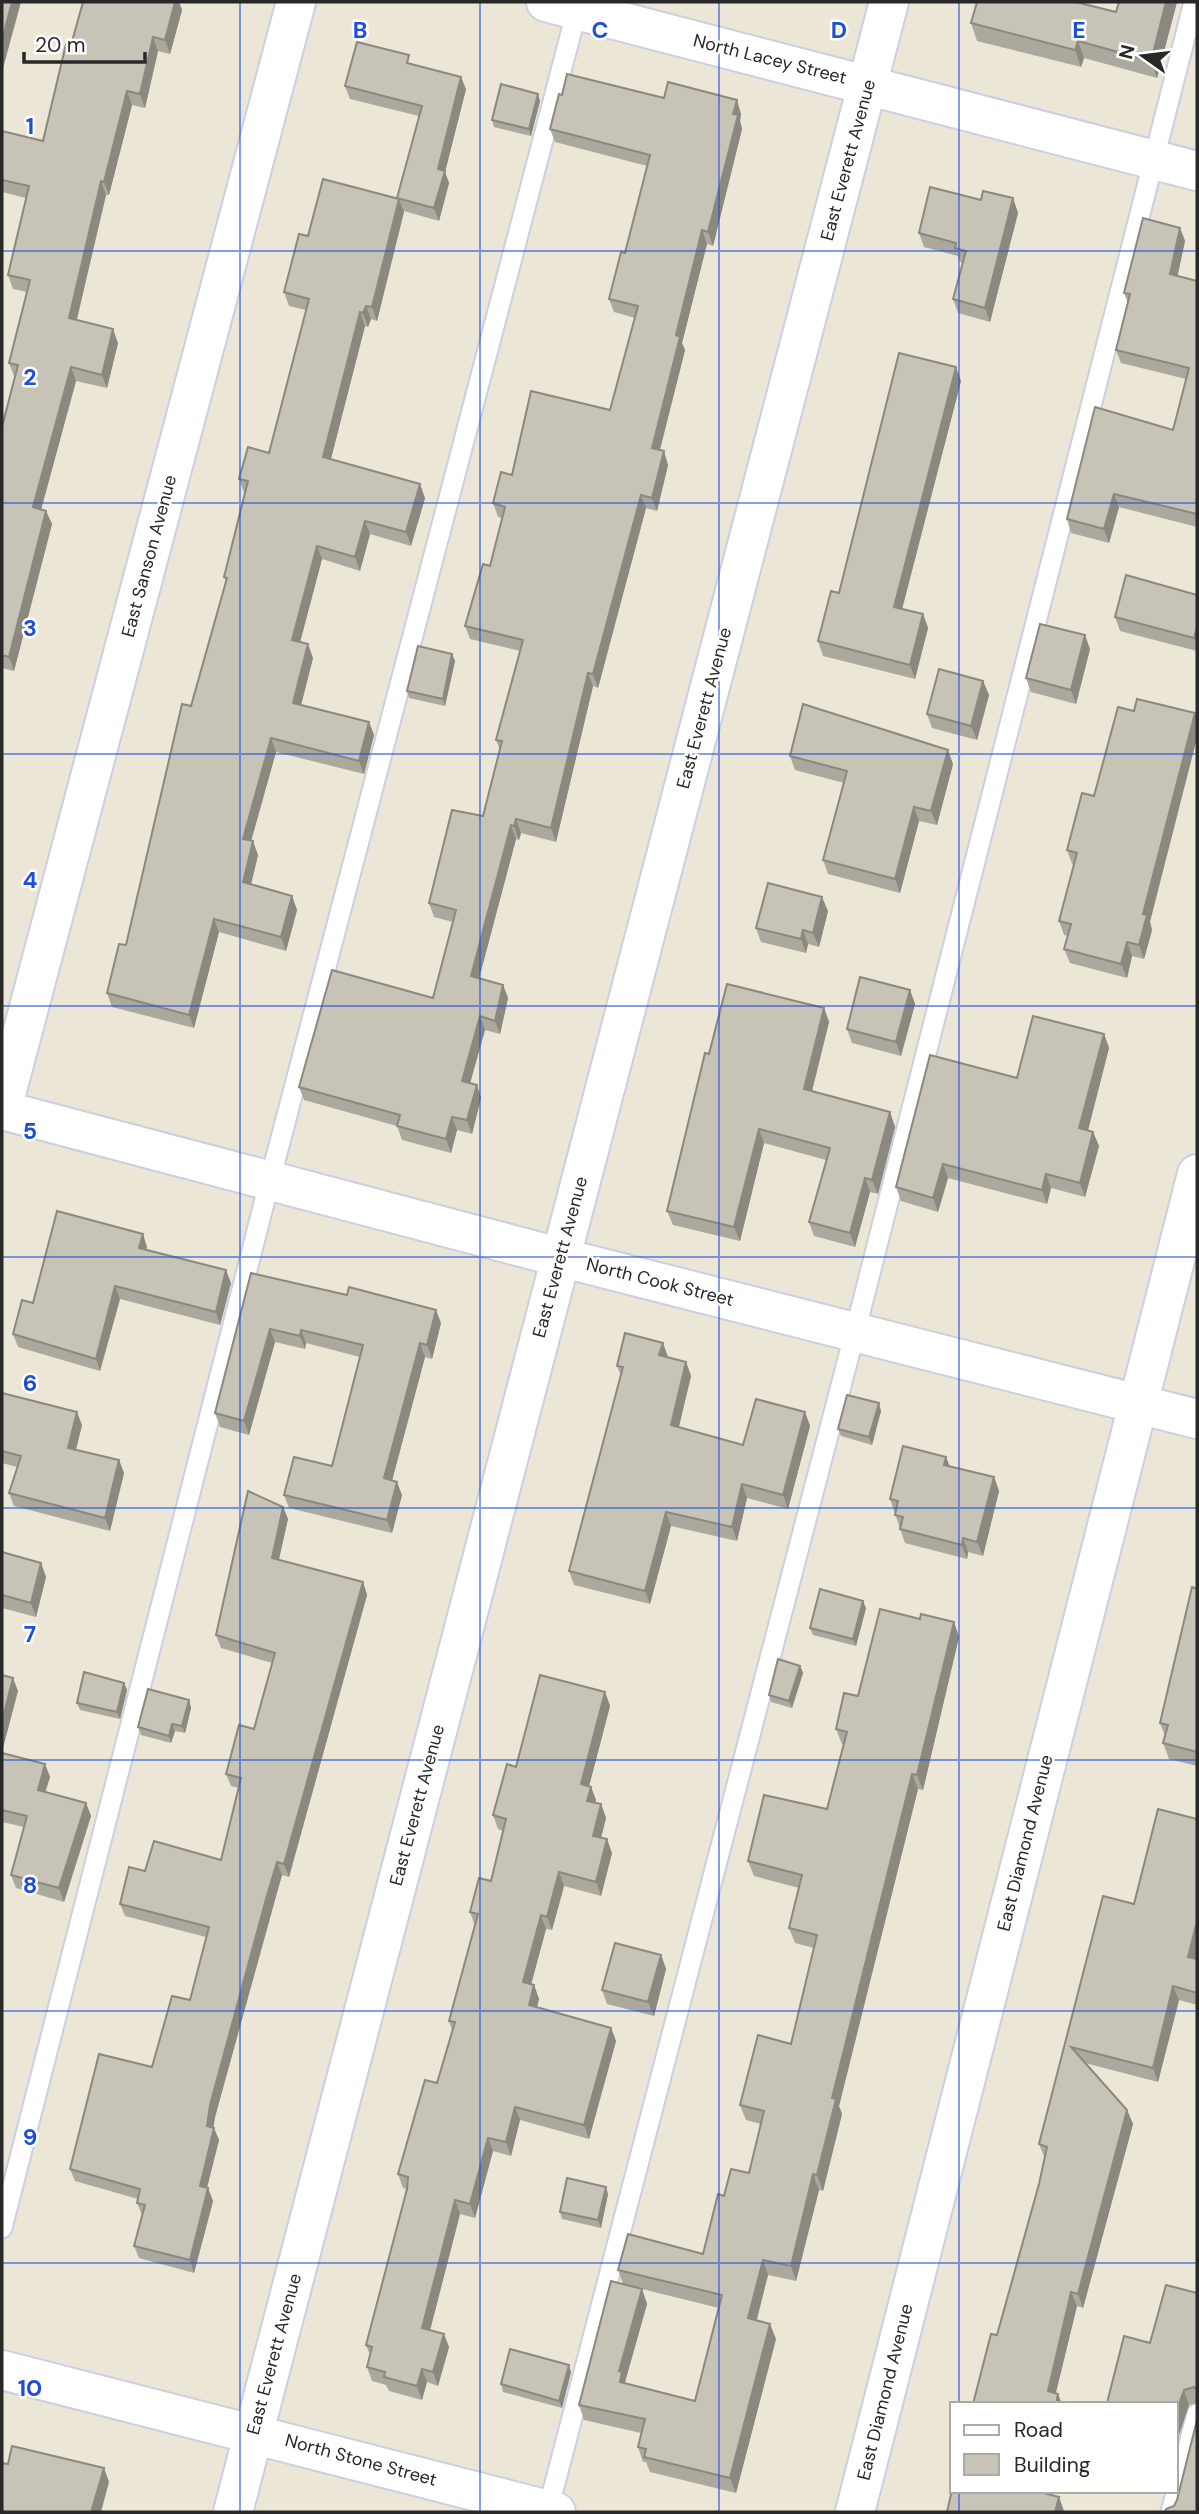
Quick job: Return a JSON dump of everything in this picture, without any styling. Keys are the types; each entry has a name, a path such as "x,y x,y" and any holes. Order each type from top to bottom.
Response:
{"street":[{"name":"East Sanson Avenue","path":"2,1110 296,2"},
{"name":"East Everett Avenue","path":"233,2512 889,2"},
{"name":"North Lacey Street","path":"562,6 1197,171"},
{"name":"North Cook Street","path":"2,1110 559,1257 1197,1419"},
{"name":"East Diamond Avenue","path":"855,2512 1197,1174"},
{"name":"North Stone Street","path":"2,2370 254,2432 552,2511"}],"lane":[{"path":"552,2511 1194,2"},
{"path":"2,2228 270,1180 562,6"},
{"path":"1178,2486 1197,2414"},
{"path":"1171,2512 1176,2493"}],"building":[{"path":"2,2 12,2 2,40"},
{"path":"83,2 175,2 165,40 153,37 140,94 127,91 104,182 101,181 69,318 113,329 102,375 71,367 33,507 46,511 9,657 2,655 2,427 18,365 9,363 30,280 8,275 29,186 2,180 2,131 43,141 66,44 71,45"},
{"path":"977,2 1076,2 1116,12 1119,2 1166,2 1151,61 1078,41 1075,50 971,23"},
{"path":"357,42 409,55 407,63 461,77 438,169 445,171 434,208 397,198 422,106 345,86"},
{"path":"567,74 664,98 668,82 737,100 733,114 738,115 708,232 702,230 676,335 680,337 652,448 664,451 652,498 641,495 593,674 588,673 551,828 516,819 514,826 511,825 471,976 503,985 495,1021 480,1016 462,1081 477,1085 467,1120 452,1117 446,1139 397,1126 400,1115 299,1087 332,970 433,998 456,910 429,903 452,810 483,816 502,741 496,740 523,640 465,626 483,564 490,566 505,507 493,503 501,472 512,475 531,391 610,410 638,306 609,299 621,252 625,253 650,155 550,129"},
{"path":"501,84 538,94 529,129 492,120"},
{"path":"323,179 399,199 372,307 366,306 363,313 360,312 323,457 420,484 406,532 365,521 355,557 317,546 292,640 308,644 293,703 369,722 359,761 271,738 243,839 253,841 243,882 292,896 281,937 214,919 189,1015 107,993 119,944 126,945 182,704 191,706 227,578 224,577 248,481 239,479 248,447 269,453 309,299 284,292 299,234 308,236"},
{"path":"930,187 981,200 983,191 1013,198 985,308 953,299 966,251 955,248 956,243 919,233"},
{"path":"1143,218 1180,228 1170,274 1197,281 1197,514 1114,494 1104,529 1067,519 1095,407 1173,430 1189,368 1116,350 1130,294 1124,293"},
{"path":"899,353 956,367 894,607 923,614 910,665 818,641 831,591 839,593"},
{"path":"1126,575 1197,595 1197,627 1194,638 1115,617"},
{"path":"1040,624 1085,635 1071,690 1026,678"},
{"path":"418,646 452,654 443,699 407,691"},
{"path":"939,669 983,681 971,726 927,714"},
{"path":"1137,699 1195,713 1143,914 1147,915 1139,945 1127,942 1121,964 1064,949 1071,924 1059,921 1077,853 1067,850 1082,793 1094,796 1118,707 1134,711"},
{"path":"803,704 948,750 931,811 914,807 895,879 823,860 847,771 790,756"},
{"path":"768,883 822,897 813,933 803,930 801,939 756,928"},
{"path":"860,977 910,990 896,1042 847,1029"},
{"path":"727,984 824,1008 804,1089 890,1112 872,1180 865,1178 850,1233 809,1222 830,1148 759,1129 734,1227 667,1211 705,1053 709,1054"},
{"path":"1033,1016 1104,1034 1079,1128 1093,1132 1080,1183 1046,1174 1042,1190 943,1164 933,1198 896,1187 930,1055 1017,1078"},
{"path":"57,1211 143,1234 139,1248 226,1270 216,1312 115,1286 96,1359 13,1334 22,1300 33,1303"},
{"path":"251,1273 347,1295 349,1287 436,1310 427,1345 420,1343 384,1478 397,1482 387,1520 284,1495 294,1457 332,1466 363,1345 301,1330 300,1336 270,1329 244,1421 215,1413"},
{"path":"625,1333 663,1343 659,1355 686,1362 671,1425 743,1445 756,1399 805,1412 783,1495 742,1484 732,1527 666,1512 645,1591 569,1571 623,1367 617,1366"},
{"path":"2,1393 77,1412 68,1448 119,1460 105,1518 9,1493 21,1456 2,1451"},
{"path":"847,1395 879,1403 869,1437 838,1429"},
{"path":"903,1446 946,1457 944,1465 994,1477 977,1542 963,1538 962,1545 900,1529 903,1517 895,1515 898,1501 890,1499"},
{"path":"248,1491 283,1507 272,1558 363,1582 284,1864 277,1862 266,1899 210,2105 207,2126 214,2128 200,2186 208,2188 190,2260 134,2246 145,2205 137,2203 140,2189 70,2169 99,2054 152,2067 172,1996 190,2000 209,1927 120,1904 129,1867 145,1871 154,1841 221,1860 241,1778 226,1774 239,1725 254,1729 275,1653 216,1635"},
{"path":"2,1552 41,1563 31,1603 2,1595"},
{"path":"1192,1587 1197,1589 1197,1752 1163,1743 1168,1725 1160,1723"},
{"path":"820,1589 863,1601 853,1639 810,1628"},
{"path":"880,1609 920,1619 921,1614 954,1622 917,1775 912,1774 832,2098 836,2099 817,2175 813,2174 791,2266 763,2260 748,2318 770,2324 730,2478 644,2457 646,2449 638,2447 645,2419 579,2405 611,2281 642,2289 619,2371 622,2372 620,2382 695,2401 722,2295 618,2270 628,2234 703,2254 718,2194 724,2196 731,2169 749,2173 764,2111 740,2105 758,2035 791,2044 817,1935 789,1928 802,1875 748,1861 764,1795 827,1809 847,1732 836,1729 844,1693 858,1696"},
{"path":"778,1659 800,1666 789,1701 769,1695"},
{"path":"84,1672 124,1683 117,1712 77,1703"},
{"path":"2,1675 13,1678 2,1721"},
{"path":"540,1675 605,1692 581,1784 591,1787 587,1801 601,1804 593,1836 607,1839 596,1882 559,1872 547,1917 541,1915 523,1982 534,1985 529,2005 611,2028 584,2125 515,2107 506,2142 488,2138 470,2204 455,2200 422,2328 444,2334 433,2372 422,2369 417,2386 384,2377 385,2372 367,2367 372,2347 366,2345 407,2189 408,2177 398,2174 425,2080 437,2083 455,2022 449,2021 478,1914 470,1912 479,1878 491,1881 506,1819 493,1815 507,1764 516,1767"},
{"path":"148,1689 189,1700 182,1726 172,1724 169,1736 138,1727"},
{"path":"2,1753 45,1764 38,1790 86,1803 59,1888 11,1875 27,1816 2,1810"},
{"path":"1158,1809 1197,1819 1197,1921 1188,1957 1197,1959 1197,1993 1173,1986 1153,2068 1071,2047 1127,2110 1078,2294 1071,2292 1048,2391 1058,2394 1056,2402 974,2402 991,2334 997,2335 1039,2184 1047,2147 1039,2144 1103,1896 1134,1904"},
{"path":"615,1943 661,1955 648,2002 602,1990"},
{"path":"567,2178 606,2187 598,2220 560,2212"},
{"path":"1166,2285 1197,2293 1197,2390 1194,2387 1184,2390 1178,2406 1178,2402 1107,2402 1124,2336 1150,2343"},
{"path":"510,2349 569,2365 559,2401 501,2384"},
{"path":"1197,2420 1197,2512 1165,2512 1174,2506 1177,2500"},
{"path":"12,2446 104,2468 91,2512 2,2512 2,2463 8,2464"},
{"path":"951,2493 1044,2493 1059,2497 1055,2512 947,2512"}]}
